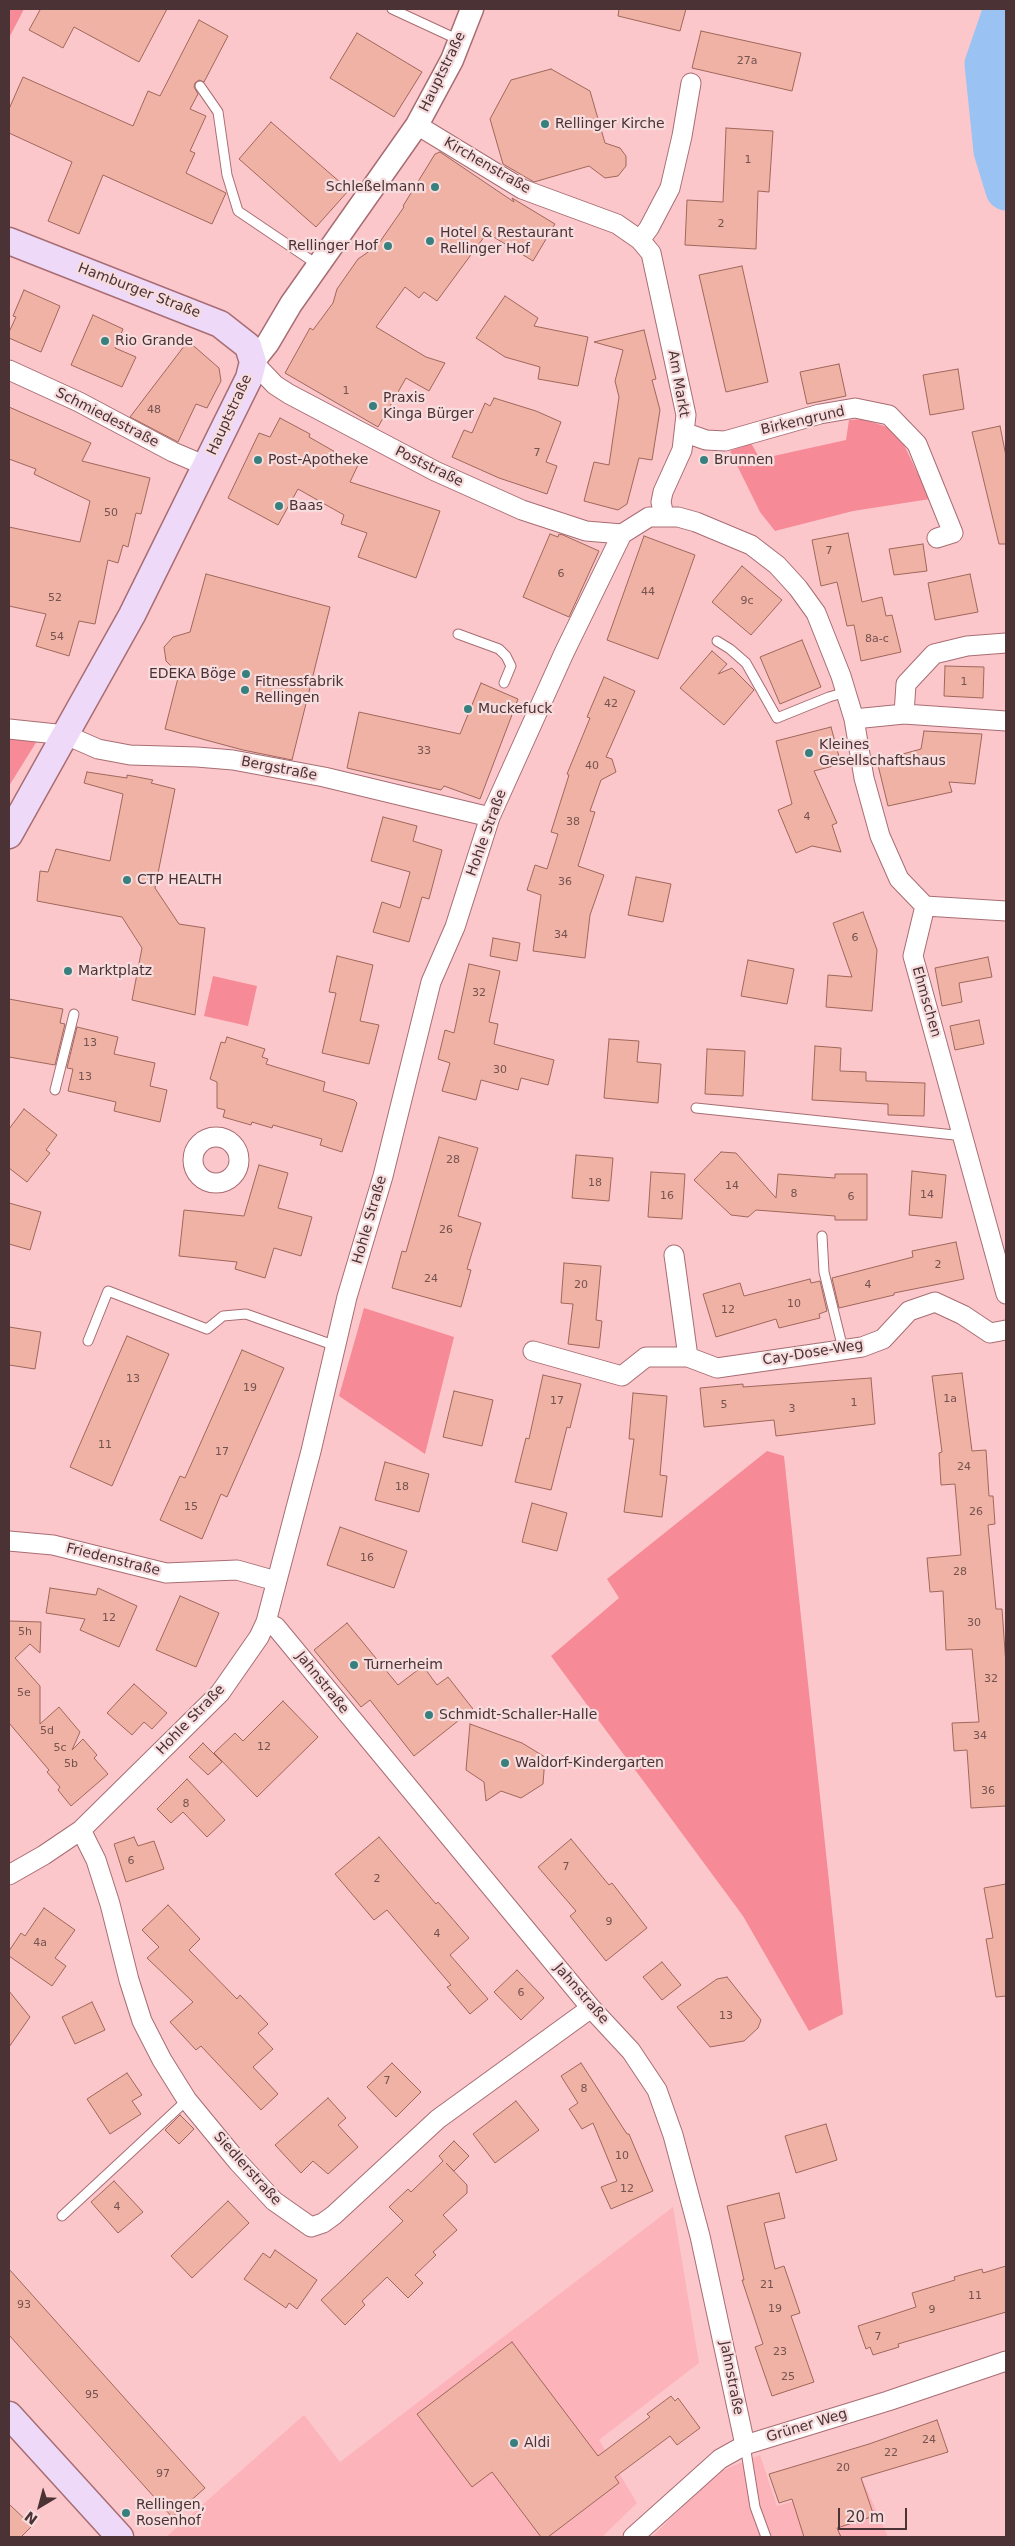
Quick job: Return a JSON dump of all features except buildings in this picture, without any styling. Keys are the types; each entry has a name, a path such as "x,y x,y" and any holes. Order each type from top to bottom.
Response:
{"main road":[{"name":"Hamburger Straße","path":"9,241 220,324 248,346 253,362"},
{"name":"Hauptstraße","path":"9,835 132,615 249,378 253,362"},
{"path":"9,2414 120,2537"}],"street":[{"name":"Hauptstraße","path":"253,362 268,343 318,265 417,125 437,90 472,9"},
{"path":"640,240 649,228 670,188 682,136 691,83"},
{"name":"Kirchenstraße","path":"417,125 522,189 617,224 640,240"},
{"name":"Am Markt","path":"640,240 651,254 655,268 686,415 686,433 682,450 663,492 661,502 664,516"},
{"name":"Poststraße","path":"253,362 270,380 289,394 435,471 522,510 586,531 622,534"},
{"name":"Schmiedestraße","path":"9,370 79,402 156,443 206,466"},
{"name":"Birkengrund","path":"686,433 706,440 725,441 820,414 855,408 889,415 917,444 953,533 937,538"},
{"path":"622,534 649,517 678,517 725,533 751,545 777,565 798,588 816,613 846,692 854,719 864,778 880,836 899,880 925,906 1006,911"},
{"name":"Hohle Straße","path":"9,1875 81,1830 220,1694 259,1637 266,1622 311,1451 347,1298 383,1176 431,982 455,927 490,817 564,653 622,534"},
{"path":"904,714 906,684 934,654 967,646 1006,643"},
{"path":"854,719 904,714 1006,721"},
{"name":"Bergstraße","path":"9,729 66,735 98,749 130,755 197,756 233,760 324,777 490,817"},
{"name":"Ehmschen","path":"925,906 913,956 1006,1294"},
{"path":"674,1255 688,1356"},
{"name":"Cay-Dose-Weg","path":"533,1351 622,1376 646,1357 688,1356 716,1368 862,1347 883,1338 909,1312 935,1302 963,1315 990,1334 1006,1330"},
{"name":"Friedenstraße","path":"9,1541 53,1545 166,1573 237,1570 276,1581"},
{"name":"Jahnstraße","path":"266,1622 276,1628 591,2008 631,2051 657,2090 670,2126 700,2236 745,2445"},
{"name":"Siedlerstraße","path":"81,1830 96,1860 142,2021 162,2060 187,2100 274,2201 297,2219 311,2227 323,2223 334,2215 438,2118 591,2008"},
{"name":"Grüner Weg","path":"633,2537 720,2459 745,2445 888,2401 1006,2361"}],"lane":[{"path":"392,9 460,40"},
{"path":"200,86 218,112 227,175 238,211 318,265"},
{"path":"458,634 498,649 506,656 512,666 504,682"},
{"path":"716,641 730,648 746,663 777,718 846,692"},
{"path":"55,1090 74,1014"},
{"path":"696,1108 964,1136"},
{"path":"822,1236 824,1272 843,1349"},
{"path":"88,1341 108,1291 207,1329 224,1316 246,1314 336,1346"},
{"path":"62,2216 187,2100"},
{"path":"745,2445 755,2507 766,2537"}],"shaded area":[{"path":"9,9 24,9 9,38"},
{"path":"863,419 887,427 904,445 930,499 853,511 775,531 760,512 730,451 751,443 760,459 846,440 849,420"},
{"path":"9,729 42,733 9,786"},
{"path":"213,976 257,986 248,1026 204,1016"},
{"path":"364,1308 454,1337 425,1454 339,1396"},
{"path":"767,1451 784,1456 843,2014 809,2031 743,1916 551,1656 619,1598 607,1579"},
{"path":"673,2207 699,2363 599,2440 637,2503 602,2537 166,2537 304,2415 340,2462"},
{"path":"760,2455 777,2506 863,2481 888,2537 652,2537 716,2473"}],"waterway":[{"path":"1004,9 985,64 994,151 1006,190"}],"place":[{"name":"Rellinger Kirche","path":"545,124"},
{"name":"Schleßelmann","path":"435,187"},
{"name":"Hotel & Restaurant Rellinger Hof","path":"430,241"},
{"name":"Rellinger Hof","path":"388,246"},
{"name":"Rio Grande","path":"105,341"},
{"name":"Praxis Kinga Bürger","path":"373,406"},
{"name":"Post-Apotheke","path":"258,460"},
{"name":"Brunnen","path":"704,460"},
{"name":"Baas","path":"279,506"},
{"name":"EDEKA Böge","path":"246,674"},
{"name":"Fitnessfabrik Rellingen","path":"245,690"},
{"name":"Muckefuck","path":"468,709"},
{"name":"Kleines Gesellschaftshaus","path":"809,753"},
{"name":"CTP HEALTH","path":"127,880"},
{"name":"Marktplatz","path":"68,971"},
{"name":"Turnerheim","path":"354,1665"},
{"name":"Schmidt-Schaller-Halle","path":"429,1715"},
{"name":"Waldorf-Kindergarten","path":"505,1763"},
{"name":"Aldi","path":"514,2443"},
{"name":"Rellingen, Rosenhof","path":"126,2513"}]}
